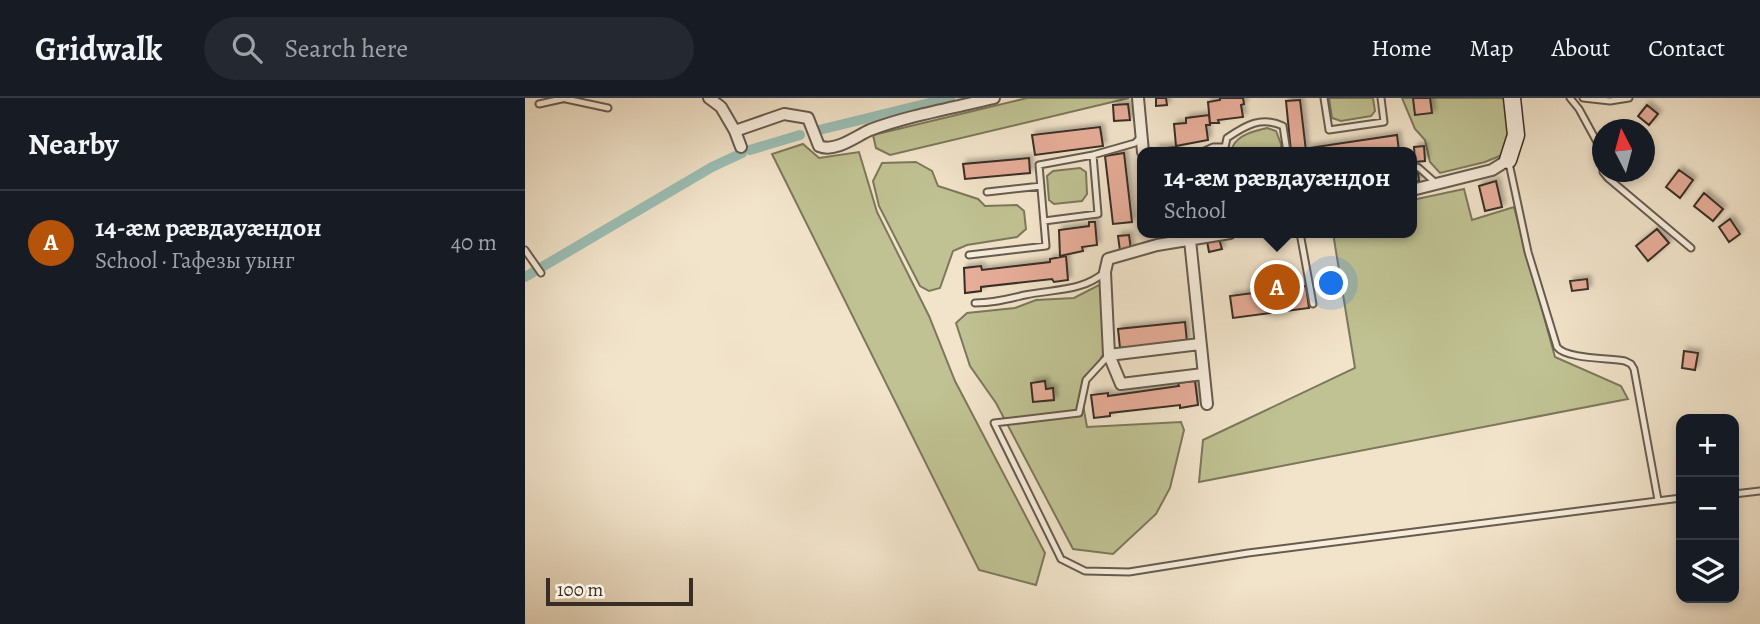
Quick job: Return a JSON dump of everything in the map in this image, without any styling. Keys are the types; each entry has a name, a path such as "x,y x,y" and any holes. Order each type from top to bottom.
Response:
{"street":[{"path":"709,98 721,107 741,147"},
{"path":"735,131 784,114 808,118 819,146 825,149 893,122 994,98"},
{"path":"1138,98 1142,147"},
{"path":"1417,189 1493,170 1508,160 1516,135 1512,98"},
{"path":"1156,238 1157,245"},
{"path":"1198,238 1157,245 1108,259 1105,272 1109,355 1121,384 1203,374"},
{"path":"1190,240 1207,404"},
{"path":"1109,355 1200,344"}],"lane":[{"path":"539,104 566,98 608,108"},
{"path":"1324,98 1328,130 1384,122 1381,98"},
{"path":"1570,98 1592,133"},
{"path":"1583,98 1610,101 1629,98"},
{"path":"1225,147 1227,138 1237,131 1264,120 1283,126 1286,147"},
{"path":"969,255 1047,246 1039,165 1093,155 1135,143 1141,137"},
{"path":"1044,221 1098,214 1093,155"},
{"path":"1508,160 1528,252 1557,348 1570,355 1625,361 1634,369 1658,500"},
{"path":"1417,167 1437,184"},
{"path":"1613,182 1691,248"},
{"path":"987,192 1041,186"},
{"path":"1301,238 1313,304"},
{"path":"525,250 541,273"},
{"path":"975,303 994,303 1027,295 1073,289 1094,281 1105,272"},
{"path":"1109,355 1086,380 1079,413 995,423 1061,559 1085,571 1129,572 1262,551 1676,498"},
{"path":"1739,493 1760,491"}],"green space":[{"path":"1027,98 1129,98 890,155 876,148 873,135"},
{"path":"1329,98 1373,98 1375,111 1371,116 1341,121 1332,118"},
{"path":"1402,98 1517,98 1507,153 1485,162 1440,173 1430,162 1425,140 1415,129"},
{"path":"1267,128 1276,131 1281,147 1233,147 1240,138"},
{"path":"803,144 819,158 859,152 877,212 929,316 955,381 1045,553 1036,585 979,570 772,154"},
{"path":"916,162 932,171 938,186 978,199 985,206 1017,205 1024,211 1026,229 1017,237 967,245 953,251 940,288 929,291 920,286 879,206 873,181 882,163"},
{"path":"1080,168 1086,172 1087,194 1082,201 1054,204 1049,200 1047,176 1053,171"},
{"path":"1464,189 1472,220 1514,207 1555,357 1621,386 1628,399 1199,482 1203,440 1355,368 1334,238 1417,238 1417,199"},
{"path":"1101,284 1110,342 1081,394 1087,427 1181,422 1184,430 1170,488 1156,514 1113,554 1073,549 996,403 970,366 956,323 967,313 1015,308 1036,300 1074,298"}],"building":[{"path":"1156,98 1166,98 1167,105 1156,106"},
{"path":"1220,98 1243,98 1243,117 1210,123 1208,102"},
{"path":"1413,98 1430,98 1432,113 1415,115"},
{"path":"1300,100 1306,147 1291,147 1286,101"},
{"path":"1128,104 1130,120 1114,121 1113,105"},
{"path":"1647,105 1658,114 1654,119 1642,119 1638,116"},
{"path":"1209,115 1210,125 1206,125 1208,140 1176,146 1174,124 1186,123 1186,118"},
{"path":"1100,127 1103,146 1035,155 1032,135"},
{"path":"1397,135 1398,147 1316,147"},
{"path":"1424,146 1425,161 1417,162 1417,147 1414,147"},
{"path":"1124,153 1132,222 1113,224 1105,156"},
{"path":"1029,158 1030,173 965,179 963,164"},
{"path":"1679,170 1693,180 1680,198 1666,187"},
{"path":"1496,181 1502,207 1485,211 1479,186"},
{"path":"1704,193 1723,209 1713,221 1694,206"},
{"path":"1730,219 1740,234 1729,242 1719,227"},
{"path":"1089,222 1095,222 1097,245 1082,247 1083,251 1060,256 1059,230 1089,226"},
{"path":"1657,229 1669,243 1648,261 1636,246"},
{"path":"1129,235 1131,250 1120,251 1118,236"},
{"path":"1219,239 1222,249 1209,252 1207,241"},
{"path":"1066,256 1068,280 1054,282 1052,279 981,287 981,291 965,293 964,268 981,266 982,270 1050,262 1050,259"},
{"path":"1587,279 1588,289 1572,291 1570,281"},
{"path":"1306,286 1309,308 1233,318 1230,296"},
{"path":"1185,322 1187,342 1120,348 1118,329"},
{"path":"1684,351 1698,353 1695,370 1682,368"},
{"path":"1045,381 1046,389 1053,388 1054,400 1033,402 1031,383"},
{"path":"1195,381 1198,405 1110,413 1110,416 1094,418 1091,395 1108,393 1108,396 1179,386 1178,383"}],"waterway":[{"path":"815,131 950,98"},
{"path":"750,150 800,135"},
{"path":"525,277 712,167 742,153"}],"place":[{"name":"14-æм рӕвдауӕндон","path":"1277,287"}]}
